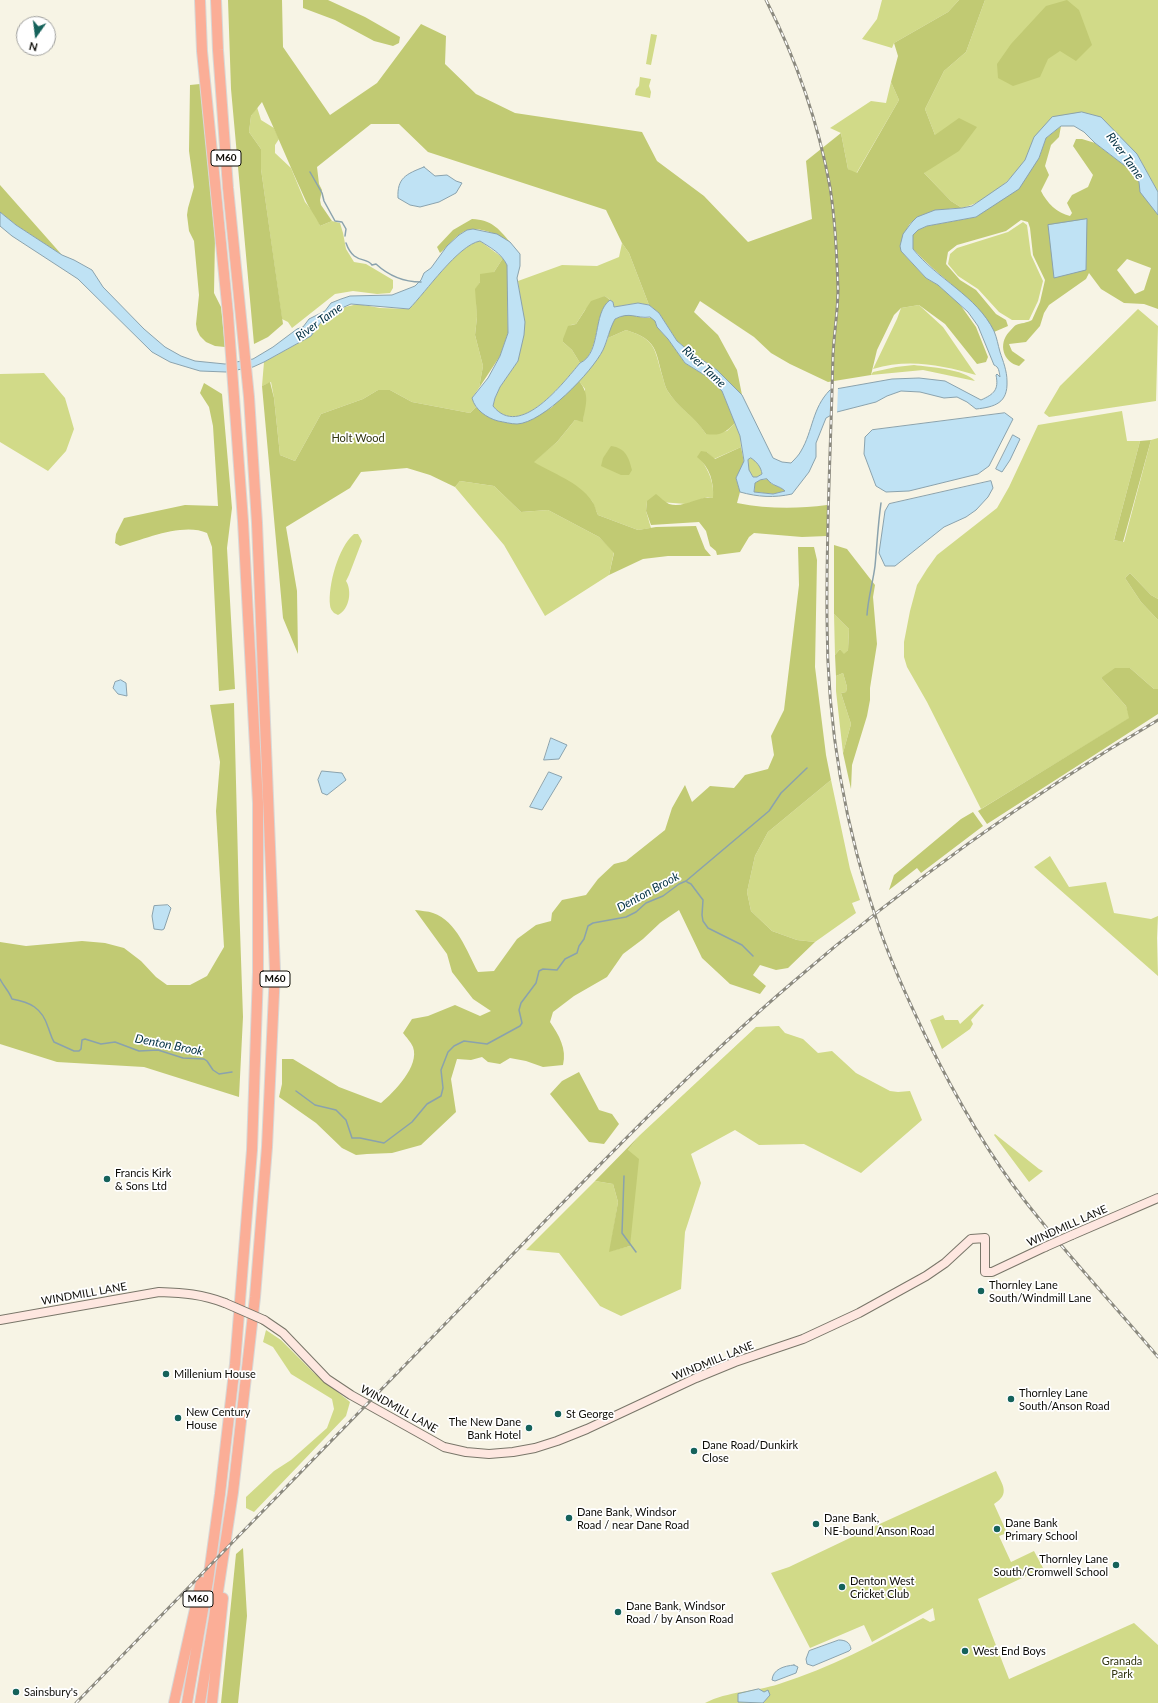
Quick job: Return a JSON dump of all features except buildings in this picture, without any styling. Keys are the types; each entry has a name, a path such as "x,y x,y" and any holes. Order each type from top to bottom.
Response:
{"highway":[{"name":"M60","path":"187,1703 203,1610 220,1494 235,1364 252,1150 258,972 258,803 243,521 228,314 202,51 200,0"},
{"name":"M60","path":"200,1703 224,1558 236,1469 255,1297 267,1148 275,971 257,523 249,397 228,188 216,0"},
{"name":"M60","path":"174,1703 220,1494"},
{"name":"M60","path":"212,1703 223,1609 224,1558"}],"street":[{"name":"WINDMILL LANE","path":"0,1320 159,1292 185,1293 206,1296 264,1320 283,1333 328,1379 351,1395 444,1447 466,1452 488,1454 513,1452 535,1448 587,1429 696,1378 735,1362 803,1339 859,1313 926,1276 945,1262 971,1239 985,1238 985,1272 992,1272 1072,1235 1158,1198"}],"green space":[{"path":"228,0 282,0 283,47 330,115 377,83 421,24 446,36 445,64 476,94 515,113 642,132 657,161 704,196 748,242 812,219 806,161 841,133 848,169 857,173 899,100 891,82 898,56 894,43 948,12 959,0 985,0 966,52 944,71 925,109 935,135 959,118 977,127 959,151 924,173 951,201 962,208 932,212 911,222 908,227 901,251 926,278 938,285 959,303 976,327 988,357 986,362 977,364 945,324 919,305 901,308 894,315 877,350 871,375 828,382 771,353 754,337 700,301 694,312 718,335 737,370 742,395 717,370 677,341 659,313 649,305 629,253 622,243 606,210 428,152 399,124 371,124 317,167 319,184 322,190 320,200 321,205 332,221 320,226 307,203 262,102 251,116 249,132 261,149 261,169 283,324 268,337 254,344 231,89"},
{"path":"303,0 328,0 365,17 400,37 399,43 393,46 374,41 335,20 303,8"},
{"path":"882,0 959,0 948,12 894,43 892,48 862,39 877,19"},
{"path":"985,0 1158,0 1158,192 1137,154 1082,112 1034,137 1029,152 1020,168 997,190 971,205 962,208 951,201 924,173 935,135 925,109 944,71 966,52"},
{"path":"1067,0 1079,10 1092,45 1076,61 1060,51 1048,59 1040,77 1013,86 998,78 997,64 1011,44 1046,6"},
{"path":"651,34 657,35 651,65 646,64"},
{"path":"640,77 651,79 649,86 651,92 650,98 635,95 636,89 639,86"},
{"path":"891,82 899,100 856,174 848,169 841,133 830,128 871,101 886,103"},
{"path":"200,84 215,238 214,293 221,307 225,347 215,346 206,342 200,336 196,324 199,295 194,241 189,231 187,215 194,187 189,151 190,85"},
{"path":"257,107 261,120 274,128 279,139 275,145 275,153 291,168 305,202 317,217 320,226 332,221 340,223 346,249 354,262 366,264 393,280 393,288 390,293 377,294 353,291 335,294 292,328 288,322 282,319 261,169 261,149 249,132 251,116"},
{"path":"1061,126 1059,137 1051,145 1045,166 1049,175 1041,191 1046,200 1053,207 1065,215 1070,216 1072,213 1067,203 1072,195 1088,187 1093,175 1073,146 1076,139 1082,139 1095,143 1133,172 1158,215 1158,309 1144,304 1124,303 1101,289 1089,273 1086,279 1049,305 1044,313 1040,326 1026,342 1009,344 1012,351 1025,360 1019,366 1009,361 1006,357 1003,347 1004,342 1009,332 1015,326 1032,320 1040,302 1045,280 1033,255 1028,222 1021,220 1006,231 957,245 948,252 946,264 960,280 976,290 996,314 1006,320 1008,326 994,332 967,298 913,249 913,235 918,230 927,226 976,217 1039,158 1046,138","holes":["1127,259 1151,268 1144,290 1135,294 1117,270"]},
{"path":"0,185 62,255 16,225 0,212"},
{"path":"472,219 490,223 510,242 492,233 472,229 460,234 440,253 437,247 453,230"},
{"path":"1023,222 1027,225 1031,255 1043,281 1038,301 1029,320 1012,320 999,312 978,289 958,276 948,264 950,254 957,248 1008,232"},
{"path":"480,241 503,258 494,272 480,282 476,289 477,317 475,335 483,366 479,388 472,398 476,407 470,413 412,402 390,390 378,390 363,399 321,414 295,461 280,455 271,382 262,386 264,362 311,336 318,325 339,314 345,307 358,304 380,308 409,309 452,260 471,244"},
{"path":"622,243 629,253 649,305 638,303 614,307 613,302 605,296 585,310 576,324 571,325 563,342 572,350 580,363 563,383 540,405 528,413 516,416 504,415 493,406 500,387 518,361 520,297 518,281 562,265 597,266 619,257"},
{"path":"503,258 507,265 508,333 500,356 479,388 483,366 475,335 477,317 475,289 480,282 480,274 494,272"},
{"path":"605,296 610,300 601,314 591,351 587,358 580,363 572,350 563,342 563,339 568,326 576,324 591,301"},
{"path":"919,305 943,327 976,375 950,368 912,363 873,369 901,308"},
{"path":"1138,309 1158,326 1156,401 1049,417 1044,413 1060,386"},
{"path":"627,314 644,318 653,318 657,327 668,339 685,363 706,376 722,391 735,423 719,434 706,434 697,422 676,402 667,390 654,347 650,342 626,330 608,338 609,329 615,319"},
{"path":"626,330 644,338 653,347 667,390 676,402 697,422 706,434 727,431 735,423 740,436 741,447 714,459 707,452 702,461 711,479 713,498 708,497 686,504 647,501 646,511 651,528 638,530 598,515 592,501 533,462 557,442 575,420 583,421 585,389 579,381 603,350 608,338"},
{"path":"914,365 955,371 970,377 975,381 923,370 871,375 873,372"},
{"path":"44,373 65,398 74,429 66,451 48,471 0,442 0,374"},
{"name":"Holt Wood","path":"579,381 583,386 586,396 583,422 575,420 557,442 534,462 565,478 580,488 594,504 598,515 638,530 656,527 696,526 705,549 711,556 668,556 643,559 609,575 614,553 599,537 548,510 521,512 494,486 460,481 455,487 430,475 407,468 361,472 350,488 286,527 297,591 298,654 283,618 262,386 270,382 274,398 280,455 295,461 321,414 363,399 378,390 390,390 412,402 470,413 476,407 517,424 551,408"},
{"path":"204,383 222,394 232,508 227,548 235,689 219,691 212,547 207,533 198,530 176,530 120,546 115,543 116,534 124,518 185,505 218,506 213,426 209,407 200,393"},
{"path":"1122,411 1127,441 1140,441 1114,540 1124,542 1151,440 1158,438 1158,599 1151,595 1130,573 1125,578 1141,602 1158,620 1158,689 1154,689 1130,668 1101,678 1126,706 1130,718 981,809 927,702 907,667 904,657 904,642 917,585 937,555 997,508 1009,487 1038,425"},
{"path":"1151,440 1123,542 1114,540 1140,441"},
{"path":"611,446 620,449 626,454 630,461 632,470 629,475 621,475 601,466 603,458"},
{"path":"741,447 744,462 736,478 740,492 737,503 782,508 827,505 827,536 802,537 754,533 749,537 740,552 717,555 716,551 710,546 706,531 699,522 651,525 646,511 647,501 656,494 667,503 675,505 686,504 702,498 713,498 713,486 710,475 705,465 697,457 701,451 707,452 715,459"},
{"path":"750,457 761,469 762,474 757,477 753,477 749,470 748,460"},
{"path":"767,479 785,491 773,494 754,492 755,483 760,480"},
{"path":"460,481 494,486 521,512 548,510 599,537 614,552 609,575 545,616 504,545 455,487"},
{"path":"354,534 358,534 362,541 346,581 349,589 349,599 345,608 338,615 333,612 330,606 332,578 343,548"},
{"path":"834,545 847,549 875,585 873,597 877,644 867,716 852,765 851,789 843,753 851,724 841,693 846,692 847,687 843,673 836,676 835,655 840,649 844,654 848,650 849,629 834,614"},
{"path":"798,547 814,547 817,560 815,667 826,755 831,780 768,832 755,856 747,892 751,911 772,931 797,940 815,942 788,968 776,970 760,965 753,975 766,986 760,994 730,984 702,958 679,910 660,923 643,939 623,954 607,977 574,996 553,1012 550,1022 559,1037 563,1048 563,1065 543,1067 526,1061 510,1058 500,1064 488,1062 482,1057 471,1060 457,1059 451,1079 456,1112 421,1145 392,1153 356,1155 342,1148 316,1123 279,1097 282,1084 282,1059 293,1059 339,1087 381,1103 399,1085 413,1062 413,1047 403,1033 412,1019 428,1016 455,1005 480,1016 491,1011 473,999 452,972 447,954 415,910 433,913 449,923 460,938 478,972 494,971 517,939 536,925 551,921 552,913 562,900 586,895 598,879 614,864 626,861 665,830 672,808 685,785 692,802 710,786 734,788 745,775 768,769 774,755 771,736 784,710 799,585"},
{"path":"1130,573 1151,595 1158,599 1158,620 1141,602 1125,578"},
{"path":"834,614 849,629 848,650 844,655 840,649 835,655"},
{"path":"1115,668 1130,668 1154,689 1158,689 1158,714 987,824 978,811 1129,718 1126,706 1101,678"},
{"path":"843,673 847,687 846,692 841,693 851,724 843,753 836,691 836,676"},
{"path":"234,703 243,1017 239,1097 144,1067 57,1062 0,1044 0,942 26,946 82,941 105,943 124,948 141,961 156,977 167,985 190,985 207,976 224,947 216,811 220,762 210,705"},
{"path":"831,780 850,869 860,900 852,903 856,913 815,942 797,940 772,931 751,911 747,892 755,856 768,832"},
{"path":"973,812 983,826 921,873 917,868 889,890 894,875 961,819"},
{"path":"1050,856 1069,887 1106,882 1114,913 1151,919 1158,916 1158,976 1034,867"},
{"path":"982,1004 984,1005 971,1020 973,1024 970,1029 942,1049 930,1020 943,1015 945,1020 958,1020 960,1024"},
{"path":"779,1026 785,1033 803,1039 818,1053 832,1051 856,1073 890,1091 910,1091 922,1120 861,1173 804,1144 759,1145 735,1130 691,1154 701,1183 685,1232 681,1289 621,1316 600,1306 559,1253 526,1250 595,1181 613,1184 618,1202 610,1251 630,1246 628,1150 640,1135 756,1027"},
{"path":"579,1072 599,1110 612,1114 619,1124 604,1144 589,1142 550,1094 562,1081"},
{"path":"995,1134 1043,1171 1029,1182 994,1135"},
{"path":"640,1135 628,1150 639,1159 630,1246 609,1252 618,1202 613,1184 595,1181"},
{"path":"266,1330 281,1340 314,1373 350,1402 346,1416 254,1512 246,1508 246,1497 274,1471 291,1460 327,1428 334,1409 332,1399 291,1374 273,1347 263,1342"},
{"name":"Granada Park","path":"996,1471 1004,1489 1004,1493 994,1504 1007,1533 999,1536 1011,1562 1034,1551 1043,1568 978,1599 1009,1679 1134,1623 1158,1645 1158,1703 705,1703 723,1696 770,1687 798,1678 888,1637 923,1618 930,1622 935,1620 933,1608 872,1642 864,1625 810,1648 771,1573 789,1567"},
{"path":"243,1548 247,1616 238,1703 221,1703 236,1554"}],"water":[{"name":"River Tame","path":"1082,112 1101,117 1137,154 1158,192 1158,215 1140,192 1139,182 1133,172 1095,143 1084,132 1074,126 1061,126 1046,138 1039,158 1019,189 976,217 927,226 918,230 913,235 913,249 933,270 978,308 994,331 1005,366 1007,381 1007,388 1003,399 989,407 976,409 957,397 944,398 920,392 901,391 876,402 837,412 826,418 816,443 816,457 809,472 792,494 779,496 760,496 740,492 736,478 744,461 740,436 722,391 706,376 685,363 668,339 657,327 655,321 650,317 629,315 615,319 603,350 589,371 566,395 540,415 528,421 515,424 494,420 482,413 472,398 488,378 500,356 508,333 507,265 499,254 480,241 471,244 452,260 409,309 351,304 344,307 339,314 321,322 311,336 264,362 253,367 226,372 200,371 170,362 152,352 78,279 12,236 0,226 0,212 16,225 62,255 92,270 103,287 144,329 165,347 181,356 195,361 225,364 253,359 273,347 297,329 303,327 309,319 325,311 331,303 350,296 392,295 415,286 421,280 424,273 431,268 447,246 467,230 473,229 497,234 510,242 520,254 520,266 517,278 525,322 524,335 518,361 500,387 493,406 504,415 516,416 528,413 540,405 563,383 580,363 587,358 594,342 598,323 604,306 610,300 613,302 614,307 638,303 649,305 659,313 677,341 717,370 742,395 773,458 782,462 791,463 801,451 816,412 824,397 830,390 892,379 919,378 945,381 981,400 989,396 994,391 997,384 996,375 997,374 1000,377 999,371 994,365 978,326 968,312 938,285 926,278 901,251 900,246 903,234 917,217 935,210 972,206 1007,182 1025,160 1034,137 1052,117","holes":["751,458 758,465 762,474 757,477 753,477 749,470 748,460","767,479 772,483 785,491 773,494 754,492 755,483 760,480"]},
{"path":"424,167 435,176 447,175 462,183 456,193 439,202 420,207 410,205 398,198 398,191 401,181 412,172"},
{"path":"1087,219 1086,270 1054,278 1048,225"},
{"path":"1005,413 1013,419 989,466 978,474 909,491 886,492 876,486 864,454 865,437 872,430"},
{"path":"1013,435 1020,439 1010,460 1002,472 996,469"},
{"path":"991,481 993,488 988,497 976,510 966,517 944,527 895,566 885,566 879,553 885,511 889,504"},
{"path":"121,680 126,683 127,696 118,694 113,688 115,682"},
{"path":"551,738 567,745 559,759 544,760"},
{"path":"322,771 342,773 346,780 327,795 322,793 318,780"},
{"path":"549,772 562,777 542,810 530,807"},
{"path":"168,905 171,908 164,929 154,929 152,916 154,906"},
{"path":"839,1640 847,1642 851,1649 813,1666 807,1664 806,1659 809,1651"},
{"path":"794,1665 798,1667 796,1673 775,1681 772,1680 774,1673 783,1667"},
{"path":"759,1689 764,1692 768,1690 770,1695 763,1703 738,1702 738,1694"}],"pier":[{"path":"838,387 837,414 830,419 831,388"}],"waterway":[{"path":"310,172 335,221 342,222 346,229 345,236"},
{"path":"346,243 349,250 356,257 367,261 372,265 376,264 397,278 421,282"},
{"path":"867,615 875,566 881,503"},
{"name":"Denton Brook","path":"296,1091 315,1105 336,1110 346,1120 352,1138 360,1138 384,1143 412,1122 427,1104 441,1096 443,1088 441,1070 448,1052 454,1046 464,1041 487,1044 520,1026 522,1023 519,1010 521,1003 536,983 539,971 543,969 557,970 565,959 577,953 579,946 584,939 588,926 593,923 626,917 636,912 646,903 663,896 679,884 686,881 769,811 781,793 807,768"},
{"path":"687,882 691,884 703,900 703,921 708,928 742,945 753,956"},
{"name":"Denton Brook","path":"0,979 12,999 30,1004 39,1011 45,1020 54,1042 74,1051 79,1051 81,1049 82,1040 85,1039 101,1044 115,1042 139,1051 158,1050 183,1058 204,1059 213,1070 219,1074 232,1072"},
{"path":"624,1176 622,1233 636,1252"}],"railway":[{"path":"766,0 787,45 805,91 825,162 833,212 838,289 833,355 828,521 828,659 830,699 840,777 857,854 880,930 913,1011 971,1122 1025,1201 1158,1357"},
{"path":"76,1703 634,1130 752,1018 836,946 924,876 1062,779 1158,720"}],"place":[{"name":"Francis Kirk & Sons Ltd","path":"107,1179"},
{"name":"Thornley Lane South/Windmill Lane","path":"981,1291"},
{"name":"Millenium House","path":"166,1374"},
{"name":"Thornley Lane South/Anson Road","path":"1011,1399"},
{"name":"St George","path":"558,1414"},
{"name":"New Century House","path":"178,1418"},
{"name":"The New Dane Bank Hotel","path":"529,1428"},
{"name":"Dane Road/Dunkirk Close","path":"694,1451"},
{"name":"Dane Bank, Windsor Road / near Dane Road","path":"569,1518"},
{"name":"Dane Bank, NE-bound Anson Road","path":"816,1524"},
{"name":"Dane Bank Primary School","path":"997,1529"},
{"name":"Thornley Lane South/Cromwell School","path":"1116,1565"},
{"name":"Denton West Cricket Club","path":"842,1587"},
{"name":"Dane Bank, Windsor Road / by Anson Road","path":"618,1612"},
{"name":"West End Boys","path":"965,1651"},
{"name":"Sainsbury's","path":"16,1692"}]}
